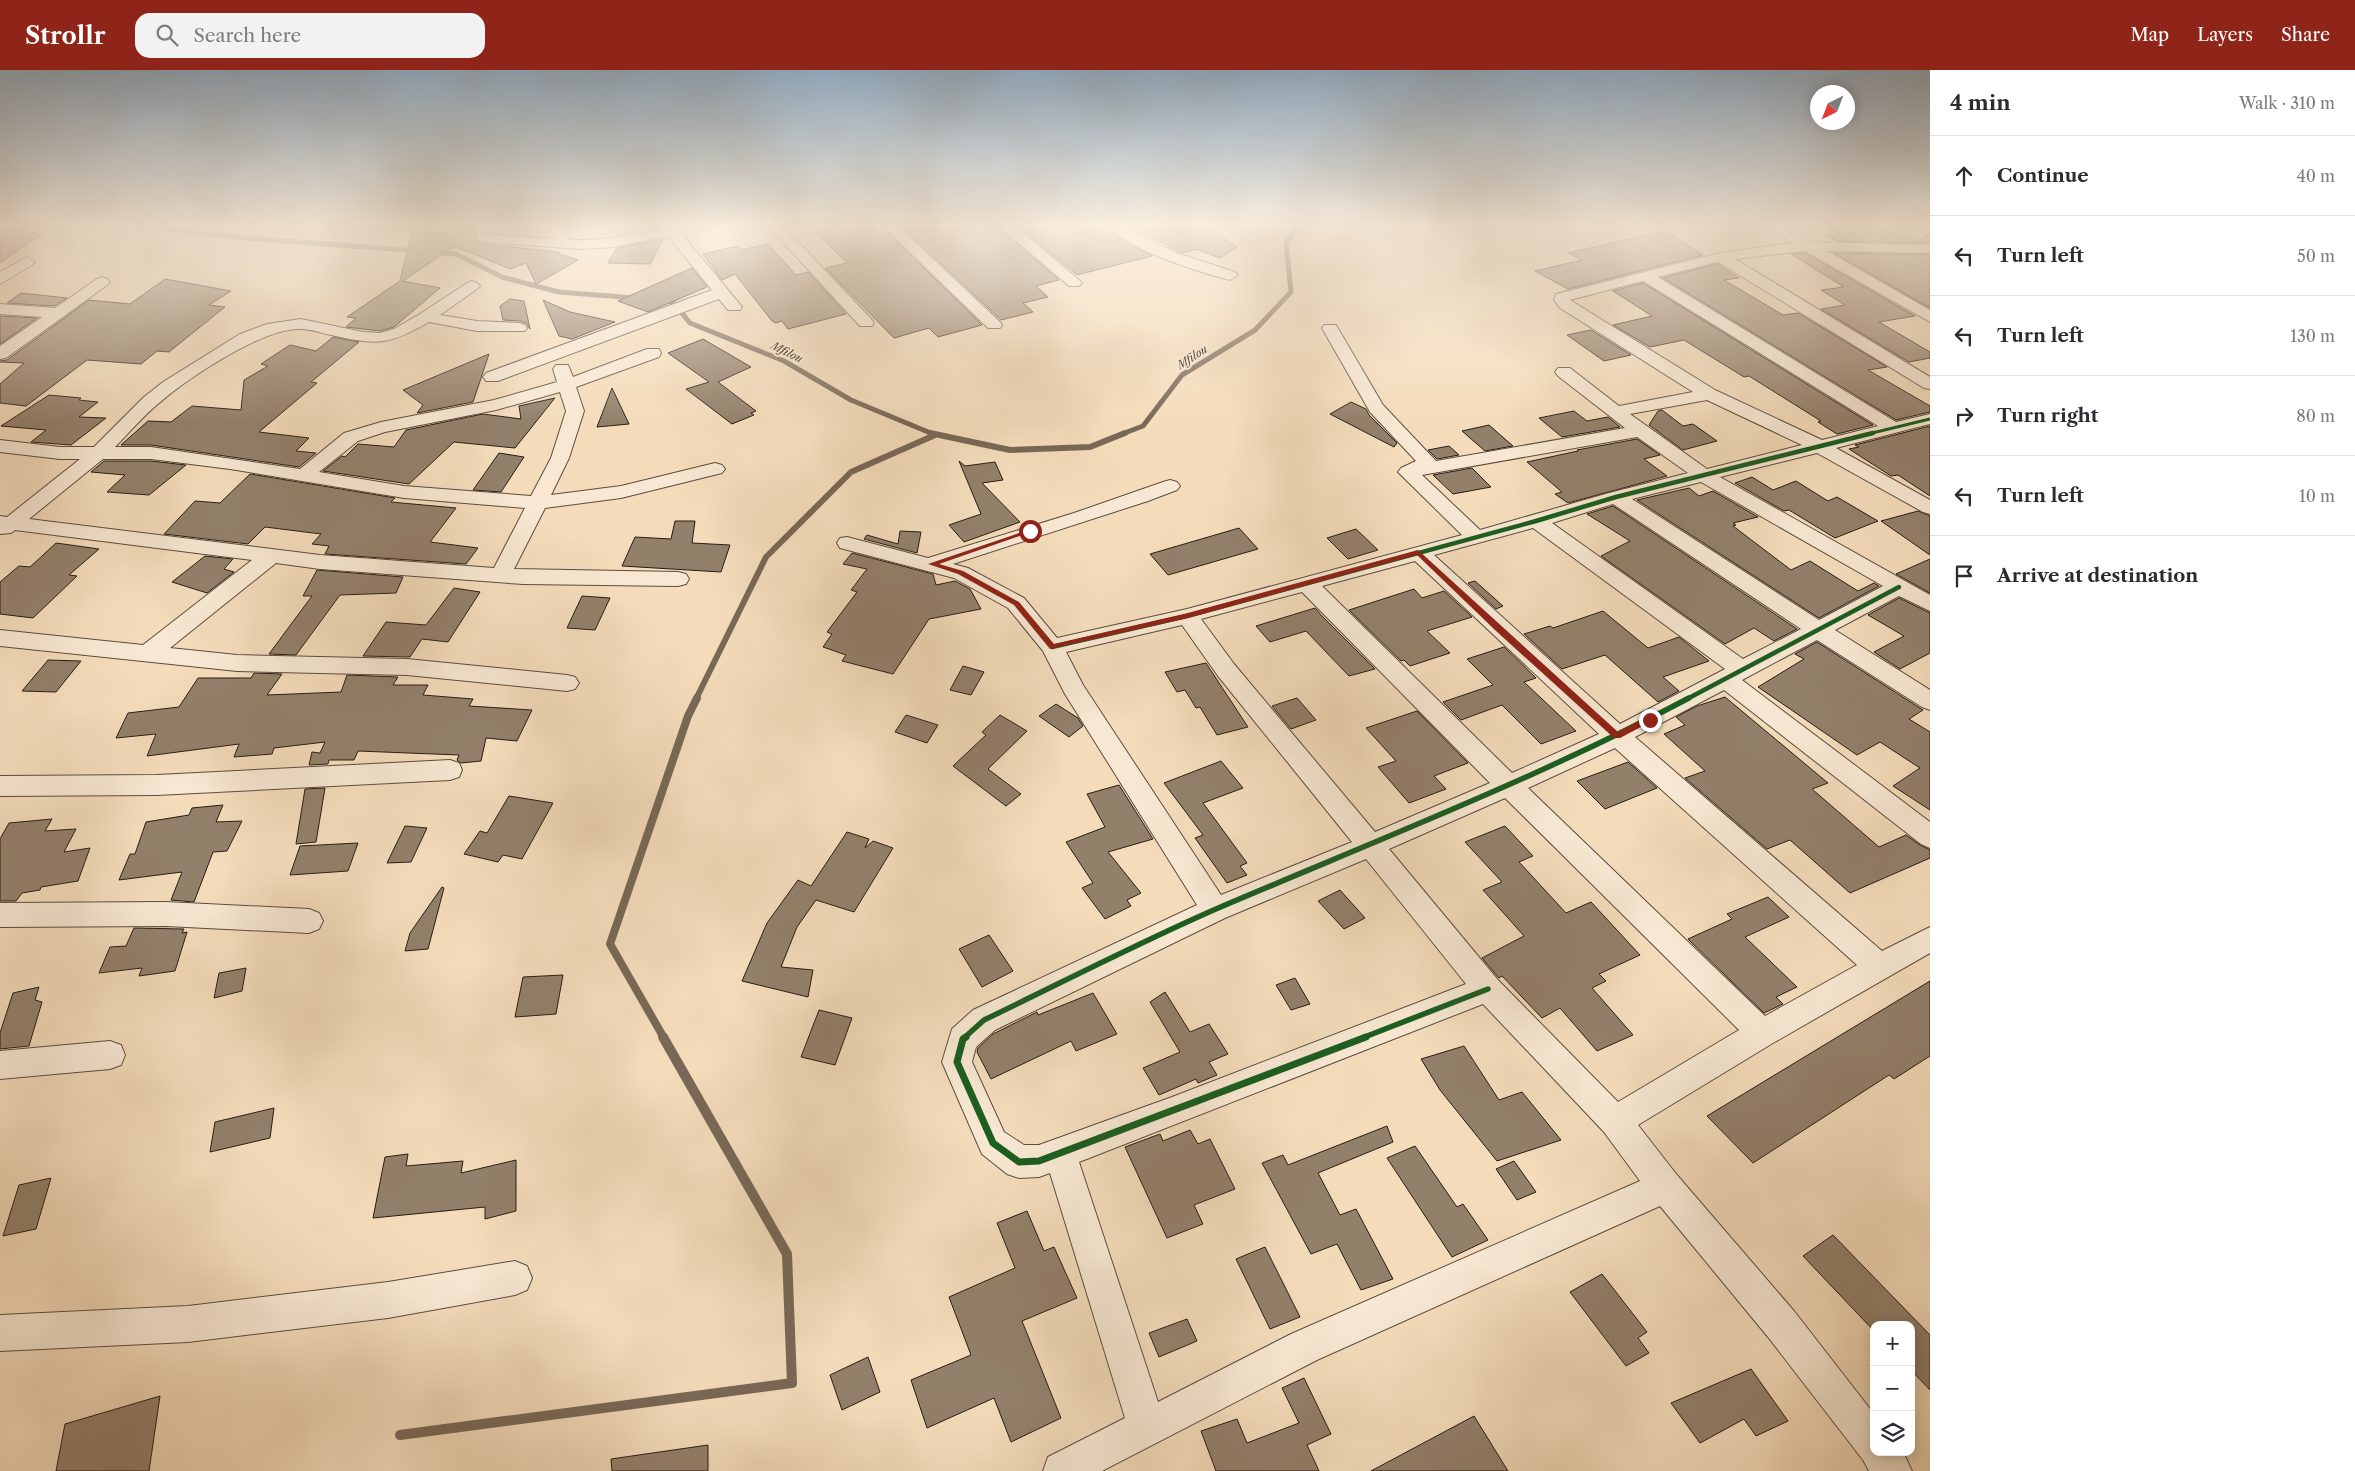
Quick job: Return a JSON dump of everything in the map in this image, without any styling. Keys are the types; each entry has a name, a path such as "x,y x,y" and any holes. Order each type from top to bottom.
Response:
{"street":[{"path":"0,354 87,292"},
{"path":"3,526 101,452 150,401 169,386 259,332 273,327 300,324 363,337 381,338 400,332 463,292"},
{"path":"492,377 673,312 721,292"},
{"path":"722,292 734,307"},
{"path":"837,292 866,323"},
{"path":"960,292 994,325"},
{"path":"1577,292 1562,297 1562,300 1566,305 1709,394 1821,447 1930,508"},
{"path":"1672,292 1893,428"},
{"path":"1779,292 1930,384"},
{"path":"1889,292 1930,316"},
{"path":"0,309 57,313"},
{"path":"426,317 477,326 519,328"},
{"path":"1330,328 1376,408 1428,463 1408,472"},
{"path":"304,476 334,449 351,438 381,427 496,405 567,385 653,353"},
{"path":"501,575 560,458 575,411 563,370 556,355"},
{"path":"1564,372 1614,412 1703,475 1930,604"},
{"path":"1614,412 1709,394"},
{"path":"1052,647 1188,616 1536,521 1616,497 1893,428 1929,421"},
{"path":"1408,472 1640,431"},
{"path":"0,446 60,453 152,453 404,492 537,503 621,492 715,469"},
{"path":"1408,472 1476,537"},
{"path":"931,564 1030,531 1115,507 1170,486"},
{"path":"1616,497 1655,525 1930,701"},
{"path":"1536,521 1732,674 1930,837"},
{"path":"3,526 270,557 501,575 678,579"},
{"path":"847,543 960,573 1016,604 1052,647 1073,688 1215,910"},
{"path":"1418,552 1617,736 1879,968"},
{"path":"147,654 270,557"},
{"path":"1306,584 1509,786 1762,1033"},
{"path":"1488,989 1172,1112 1039,1161 1019,1162 993,1143 958,1062 964,1039 984,1020 1215,910 1509,786 1617,736 1899,587"},
{"path":"1188,616 1226,670 1488,989 1615,1121 1665,1187 1781,1324 1870,1440"},
{"path":"0,638 237,663 407,667 567,682"},
{"path":"0,786 157,785 450,770"},
{"path":"0,915 166,914 309,921"},
{"path":"1615,1121 1762,1033 1930,939"},
{"path":"0,1066 110,1055"},
{"path":"1060,1153 1147,1428"},
{"path":"1062,1471 1304,1347 1665,1187"},
{"path":"0,1333 198,1323 388,1300 515,1278"},
{"path":"1882,1456 1893,1471"}],"building":[{"path":"146,292 229,292 209,305 225,307 169,352 157,351 141,364 87,360 26,406 0,403 0,384 24,363 0,361 7,360 89,300 130,304"},
{"path":"383,292 435,292 394,327 380,331 346,327 356,318 347,317"},
{"path":"637,292 694,292 648,312 618,301"},
{"path":"749,292 826,292 846,314 788,329 782,321 776,323 772,321"},
{"path":"849,292 949,292 982,325 938,337 929,328 894,338"},
{"path":"972,292 1043,292 1048,297 1023,303 1033,312 1001,320"},
{"path":"1615,292 1658,292 1873,425 1837,434 1818,422 1821,421 1749,376 1744,377 1684,340 1650,347 1613,325 1652,316"},
{"path":"1687,292 1745,292 1783,315 1798,313 1887,367 1868,370 1930,406 1930,412 1896,420"},
{"path":"1825,292 1874,292 1915,316 1879,322 1930,352 1930,358 1909,362 1821,309 1845,305"},
{"path":"1903,292 1930,292 1930,308"},
{"path":"21,293 67,298 54,306 7,303"},
{"path":"510,299 524,301 530,329 526,323 520,321 503,320 500,306"},
{"path":"543,300 570,312 615,322 572,339 559,336"},
{"path":"0,316 37,318 0,344"},
{"path":"1591,330 1631,355 1604,361 1567,335"},
{"path":"333,337 359,342 311,382 317,383 259,432 309,438 296,451 316,453 299,467 151,445 121,445 148,421 171,422 192,406 241,410 244,380 268,366 261,364 290,345 316,351"},
{"path":"703,339 751,367 718,382 756,411 751,413 754,415 732,424 686,389 709,382 668,353"},
{"path":"489,354 473,402 417,413 423,405 403,390"},
{"path":"612,388 629,424 597,427"},
{"path":"49,395 81,398 79,400 98,402 79,417 106,418 71,445 31,442 46,430 1,426"},
{"path":"555,398 515,448 454,442 409,484 323,471 342,456 345,457 358,444 394,447 406,430 483,414 521,419 519,406"},
{"path":"1351,402 1366,409 1369,415 1397,443 1394,447 1330,414"},
{"path":"1662,410 1683,426 1693,424 1717,441 1683,450 1649,425 1658,411"},
{"path":"1574,411 1587,421 1608,417 1620,427 1562,437 1539,418"},
{"path":"1489,425 1513,446 1485,451 1462,431"},
{"path":"1930,426 1930,496 1898,475 1891,476 1849,449 1859,447 1855,445"},
{"path":"1637,439 1660,455 1644,459 1667,476 1568,503 1555,494 1562,492 1527,462 1577,450"},
{"path":"1449,446 1459,455 1437,459 1428,450"},
{"path":"499,453 524,457 501,492 473,490"},
{"path":"104,461 151,461 186,465 149,495 107,492 125,475 91,472"},
{"path":"959,461 965,466 995,462 1003,480 982,483 1020,522 964,542 949,525 981,514"},
{"path":"1472,468 1491,487 1453,494 1433,475"},
{"path":"250,474 395,498 391,502 456,508 430,542 478,548 466,564 325,554 329,546 312,544 321,534 265,527 248,544 164,534 195,501 220,503"},
{"path":"1752,477 1773,490 1796,481 1828,501 1837,497 1878,521 1835,538 1789,510 1784,511 1735,483"},
{"path":"1689,488 1699,496 1713,491 1758,517 1733,523 1736,525 1733,526 1791,570 1810,561 1858,591 1874,583 1879,586 1819,618 1637,500"},
{"path":"1613,506 1797,629 1774,641 1754,628 1725,644 1601,556 1630,541 1587,514"},
{"path":"1918,511 1930,516 1930,555 1881,521"},
{"path":"675,521 695,521 692,543 730,545 721,572 622,566 635,537 671,539"},
{"path":"1239,528 1258,549 1168,575 1150,554"},
{"path":"1356,529 1378,550 1348,559 1327,538"},
{"path":"900,531 921,532 917,553 864,539 867,535 898,544"},
{"path":"56,543 99,549 69,575 77,576 33,618 0,614 0,582 19,566 30,567"},
{"path":"852,553 933,574 936,585 955,581 970,589 981,609 929,619 893,674 842,661 846,655 823,647 832,634 827,632 857,592 851,590 867,569 843,564"},
{"path":"205,556 233,559 224,569 234,572 207,593 172,582"},
{"path":"1930,559 1930,593 1896,574"},
{"path":"317,570 403,577 396,593 340,595 296,655 269,654 312,596 303,596"},
{"path":"1475,581 1503,606 1496,609 1468,583"},
{"path":"454,588 480,592 448,642 422,639 410,657 363,656 386,622 426,625"},
{"path":"1414,589 1422,598 1444,591 1472,617 1427,631 1450,653 1410,666 1404,660 1401,661 1349,610"},
{"path":"582,596 610,598 595,630 567,628"},
{"path":"1899,598 1930,613 1930,653 1900,669 1874,652 1904,636 1868,615"},
{"path":"1315,608 1375,669 1349,676 1306,631 1270,642 1256,626"},
{"path":"1603,611 1648,648 1679,637 1709,661 1663,677 1679,691 1658,702 1605,655 1562,669 1524,634 1550,626 1553,628"},
{"path":"1817,642 1923,710 1909,719 1930,732 1930,810 1893,786 1920,768 1880,742 1857,755 1758,687 1804,659 1795,654"},
{"path":"1504,647 1536,678 1524,682 1576,731 1541,744 1502,705 1461,720 1443,702 1493,685 1467,659"},
{"path":"48,660 81,661 56,692 22,691"},
{"path":"1206,663 1248,727 1217,735 1200,707 1196,708 1185,690 1177,692 1165,672"},
{"path":"963,666 984,672 971,695 950,690"},
{"path":"254,673 282,674 267,695 341,692 347,675 398,677 393,685 428,685 423,695 473,699 469,706 532,710 517,741 486,738 481,761 461,763 457,760 459,755 358,751 354,760 329,760 328,764 309,765 312,752 320,753 325,742 274,748 272,754 234,757 239,744 147,756 156,734 116,738 128,713 179,707 198,678 251,678"},
{"path":"1725,697 1828,783 1812,789 1879,847 1906,835 1930,850 1930,858 1850,893 1790,840 1767,849 1685,778 1705,771 1664,734 1685,725 1676,717 1697,706"},
{"path":"1297,698 1316,720 1291,729 1272,706"},
{"path":"1056,704 1078,718 1083,726 1069,737 1039,716"},
{"path":"1417,711 1468,763 1434,776 1446,789 1409,803 1378,767 1396,761 1366,728"},
{"path":"906,715 938,725 927,743 895,732"},
{"path":"1000,715 1027,731 988,769 1021,794 1006,806 953,766 986,735 982,732"},
{"path":"1221,761 1243,788 1203,803 1247,863 1240,866 1247,875 1227,883 1195,838 1203,835 1164,783"},
{"path":"1628,762 1657,788 1605,809 1577,781"},
{"path":"1119,785 1153,839 1108,852 1141,893 1127,900 1131,906 1105,919 1082,888 1093,883 1066,842 1105,827 1087,794"},
{"path":"325,788 316,842 296,844 305,789"},
{"path":"509,796 553,803 522,859 503,855 498,862 464,854 480,831 487,833"},
{"path":"223,805 216,822 242,821 227,851 213,852 194,902 171,900 182,872 119,880 130,854 135,854 146,822 189,815 192,808"},
{"path":"52,819 45,831 76,829 64,852 90,848 78,881 41,887 40,890 22,893 16,901 0,901 0,839 9,823"},
{"path":"405,826 427,828 411,862 387,863"},
{"path":"1505,826 1533,856 1519,862 1566,913 1591,902 1640,955 1599,974 1606,981 1592,988 1633,1035 1597,1051 1560,1008 1542,1018 1502,976 1499,978 1482,958 1524,936 1483,890 1502,882 1465,842"},
{"path":"847,832 869,839 865,848 873,841 893,848 854,912 816,900 797,927 781,967 813,970 808,997 742,981 767,923 798,880 811,886"},
{"path":"358,843 348,871 290,875 300,846"},
{"path":"442,887 444,888 428,949 405,951 410,933"},
{"path":"1340,890 1365,918 1344,929 1318,901"},
{"path":"1768,897 1789,917 1745,937 1797,987 1776,997 1783,1004 1764,1013 1688,939 1732,919 1727,914"},
{"path":"134,928 184,929 182,933 187,932 175,971 139,976 142,968 99,973 110,947 126,946"},
{"path":"989,935 1013,971 982,987 959,949"},
{"path":"246,968 242,991 214,998 219,973"},
{"path":"563,975 556,1014 515,1017 523,977"},
{"path":"1295,978 1310,1004 1291,1010 1276,985"},
{"path":"1930,981 1930,1056 1894,1079 1889,1075 1753,1163 1707,1116"},
{"path":"39,987 35,1000 42,1002 29,1046 0,1049 0,1033 13,993"},
{"path":"1165,992 1190,1032 1209,1024 1228,1054 1209,1062 1217,1075 1198,1083 1196,1079 1159,1095 1143,1068 1180,1052 1150,1002"},
{"path":"1093,993 1117,1034 1076,1051 1071,1041 991,1079 977,1052 978,1048 993,1034 1037,1012 1038,1015"},
{"path":"819,1010 852,1018 835,1065 801,1057"},
{"path":"1464,1046 1499,1100 1522,1092 1561,1140 1497,1161 1440,1090 1421,1059"},
{"path":"274,1108 270,1138 210,1152 215,1122"},
{"path":"1387,1126 1393,1142 1318,1173 1340,1215 1356,1209 1393,1279 1361,1290 1337,1244 1311,1254 1262,1163 1283,1155 1288,1165"},
{"path":"1190,1130 1198,1144 1210,1139 1235,1189 1194,1205 1203,1224 1167,1238 1125,1147 1160,1134 1163,1141"},
{"path":"1415,1146 1457,1207 1463,1204 1488,1240 1452,1257 1387,1158"},
{"path":"408,1154 406,1166 463,1161 461,1173 516,1160 516,1211 485,1219 485,1207 373,1218 385,1157"},
{"path":"1514,1161 1536,1192 1517,1200 1496,1169"},
{"path":"51,1178 36,1229 3,1236 19,1185"},
{"path":"1027,1211 1044,1251 1054,1247 1077,1298 1022,1321 1061,1418 1011,1442 994,1398 927,1428 911,1380 971,1355 949,1297 1015,1268 997,1223"},
{"path":"1833,1235 1930,1335 1930,1390 1915,1374 1915,1321 1870,1321 1870,1327 1803,1256"},
{"path":"1265,1247 1300,1317 1270,1329 1236,1259"},
{"path":"1602,1274 1647,1332 1638,1338 1649,1353 1626,1366 1570,1292"},
{"path":"1187,1319 1197,1341 1159,1357 1149,1333"},
{"path":"868,1357 880,1392 842,1410 830,1375"},
{"path":"1751,1369 1788,1421 1756,1436 1744,1419 1700,1443 1671,1403"},
{"path":"1304,1378 1331,1434 1307,1445 1319,1471 1216,1471 1201,1431 1237,1419 1247,1443 1299,1423 1282,1388"},
{"path":"160,1396 149,1471 56,1471 65,1424"},
{"path":"1474,1416 1508,1471 1371,1471"},
{"path":"708,1445 708,1471 612,1471 611,1459"}],"waterway":[{"name":"Mfilou","path":"564,292 635,298"},
{"name":"Mfilou","path":"1122,434 1143,426 1182,375 1255,330 1291,292"},
{"name":"Mfilou","path":"664,301 673,302 690,323 784,361 851,400 931,433"},
{"name":"Mfilou","path":"931,433 1010,450 1090,447 1125,433"},
{"path":"696,699 766,557 851,472 935,435"},
{"path":"664,1038 610,944 688,716 697,698"},
{"path":"400,1435 792,1383 787,1254 663,1037"}],"cycle path":[{"path":"1052,647 1187,616 1536,521 1616,497 1930,419"},
{"path":"1488,989 1172,1112 1039,1161 1019,1162 993,1143 957,1062 963,1039 984,1020 1215,910 1509,786 1617,736 1899,587"}],"route":[{"path":"1030,531 931,564 960,573 1016,604 1052,647 1188,616 1418,552 1617,736 1650,720"}]}
